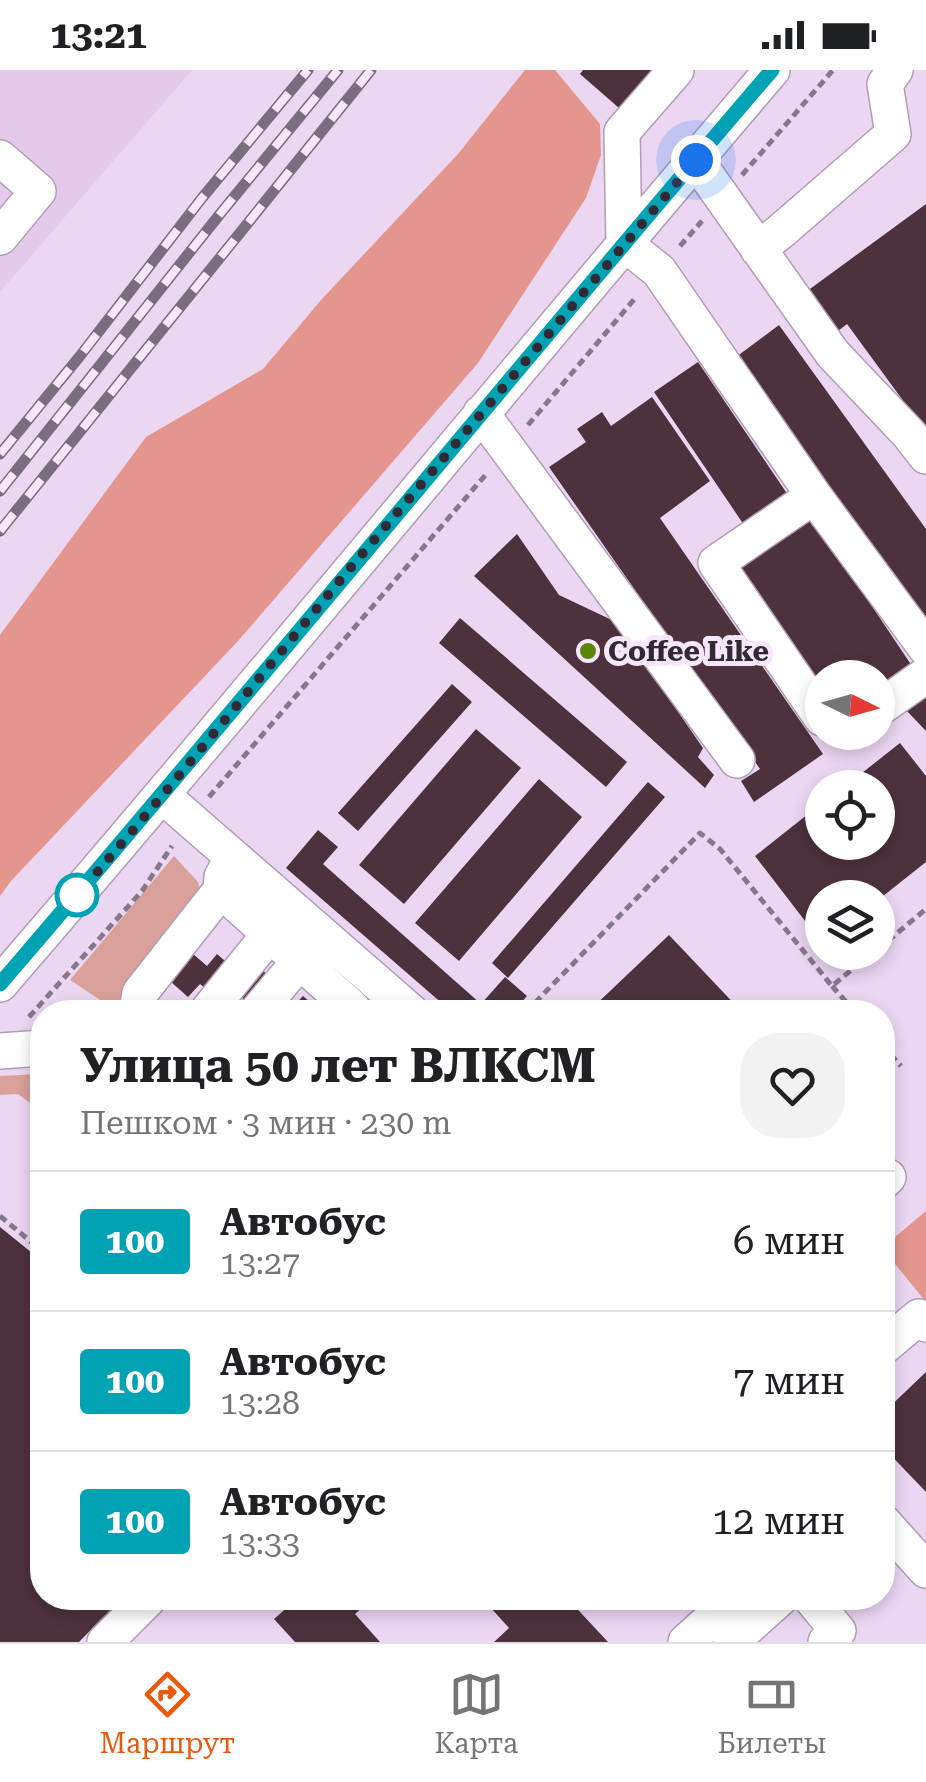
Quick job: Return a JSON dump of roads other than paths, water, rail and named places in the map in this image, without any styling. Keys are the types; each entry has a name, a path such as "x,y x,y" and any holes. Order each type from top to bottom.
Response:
{"street":[{"path":"676,70 622,132 624,243 658,271 814,496 926,648"},
{"path":"0,984 772,70"},
{"path":"758,249 894,134 885,84 896,70"},
{"path":"0,158 38,191 0,238"},
{"path":"696,160 833,354 926,456"},
{"path":"481,413 738,760"},
{"path":"805,693 716,563 814,496"},
{"path":"895,697 926,676"},
{"path":"162,796 189,820 269,935 343,1000"},
{"path":"227,874 391,1000"},
{"path":"139,1000 140,993 227,874"},
{"path":"217,1000 269,935"},
{"path":"267,1000 299,962"},
{"path":"0,1051 30,1036"},
{"path":"895,1337 919,1317 926,1324"},
{"path":"895,1535 926,1570"},
{"path":"107,1641 138,1610"},
{"path":"686,1642 721,1610"},
{"path":"731,1642 767,1610"},
{"path":"821,1610 838,1630 826,1642"}],"railway":[{"path":"0,454 308,70"},
{"path":"0,491 338,70"},
{"path":"0,531 371,70"}],"place":[{"name":"Coffee Like","path":"588,651"}]}
